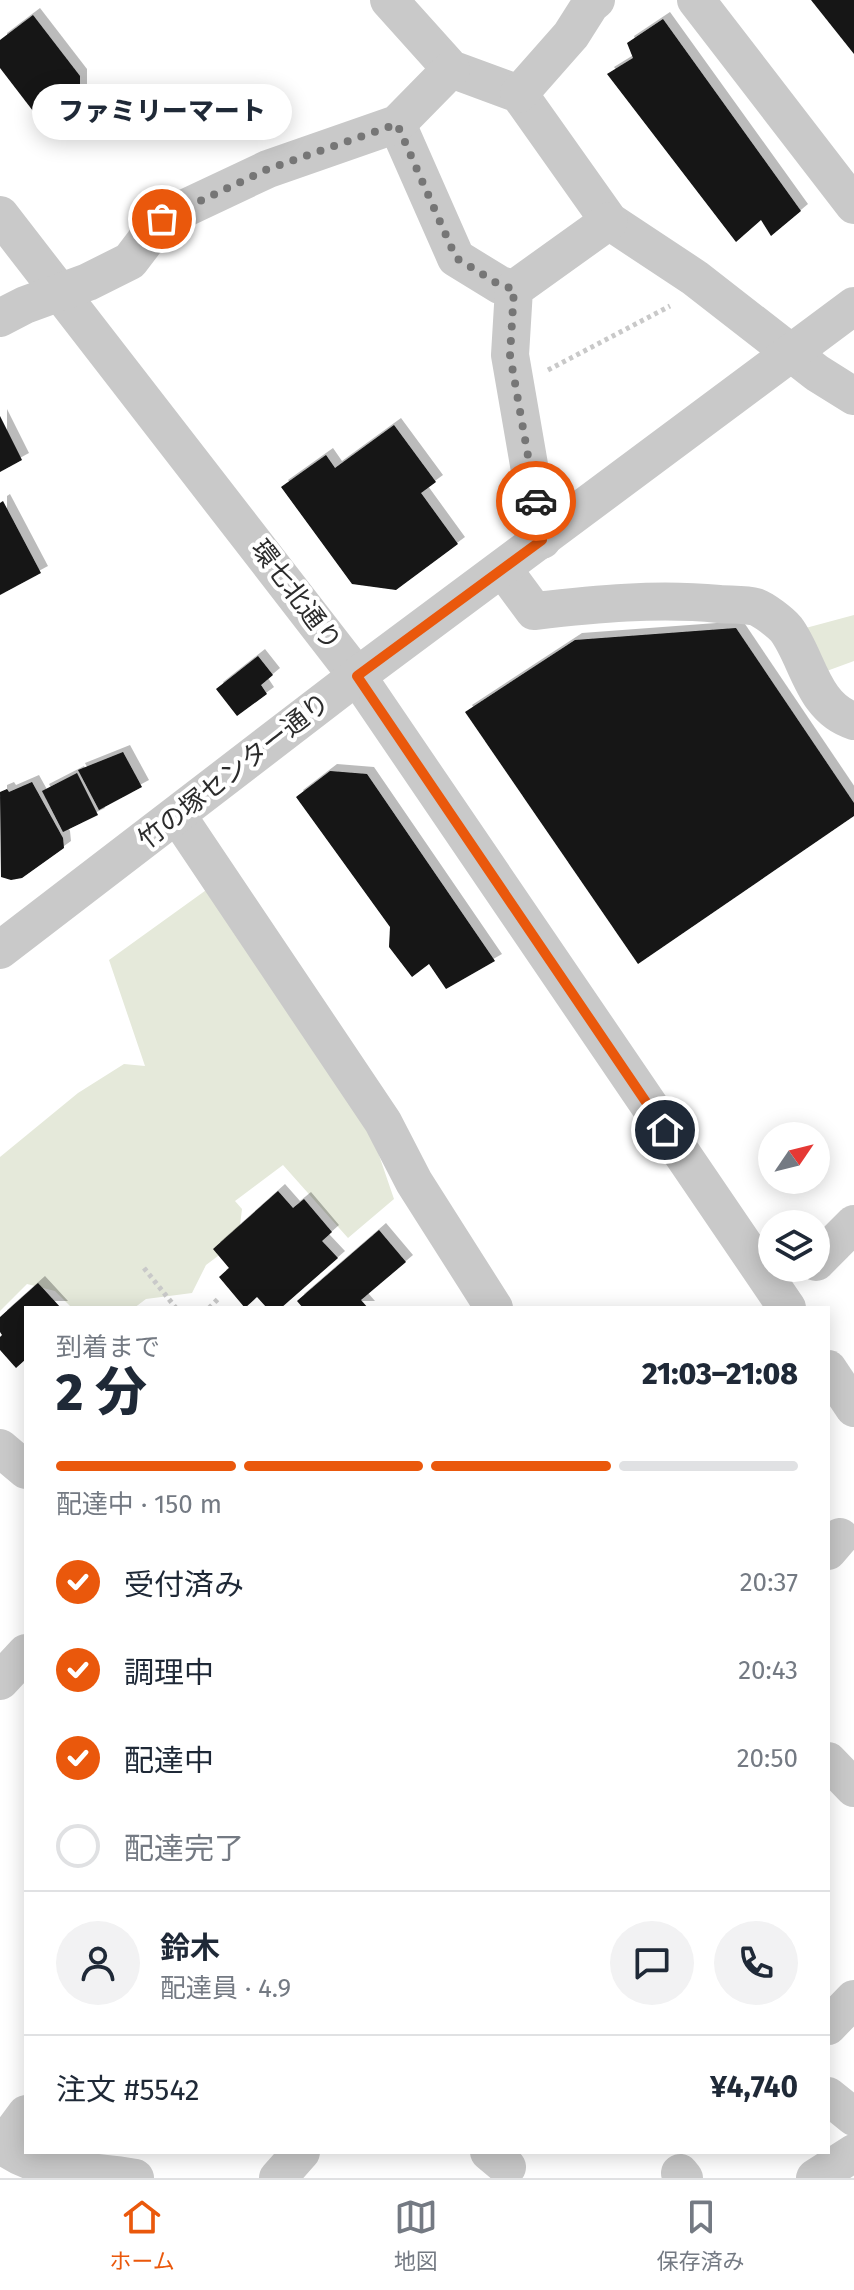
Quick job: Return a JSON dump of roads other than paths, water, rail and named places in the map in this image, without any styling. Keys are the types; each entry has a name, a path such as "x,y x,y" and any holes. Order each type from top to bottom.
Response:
{"street":[{"path":"389,0 451,69 519,94 609,221 706,287 817,373 854,396"},
{"path":"696,0 854,205"},
{"path":"519,94 571,35 591,2"},
{"path":"0,318 130,261 162,219 268,169 397,124 451,69"},
{"path":"397,124 456,258 500,285 514,289"},
{"name":"環七北通り","path":"0,215 357,676 784,1303"},
{"path":"514,289 609,221"},
{"path":"514,289 510,355 542,540"},
{"name":"竹の塚センター通り","path":"0,950 357,676 854,306"},
{"path":"503,569 534,611 631,601 696,602 757,608 785,628 807,673 826,702 844,718 854,721"},
{"path":"177,815 383,1122 414,1182 493,1306"},
{"path":"830,1248 854,1224"},
{"path":"784,1303 800,1282"},
{"path":"830,1372 854,1408"},
{"path":"0,1448 24,1468"},
{"path":"0,1681 24,1655"},
{"path":"830,1763 854,1788"},
{"path":"830,2024 854,1999"},
{"path":"830,2098 854,2117"},
{"path":"24,2116 2,2144 11,2153 58,2170 119,2168"},
{"path":"815,2178 854,2153"},
{"path":"278,2178 299,2154"}],"place":[{"name":"ファミリーマート","path":"162,219"}]}
